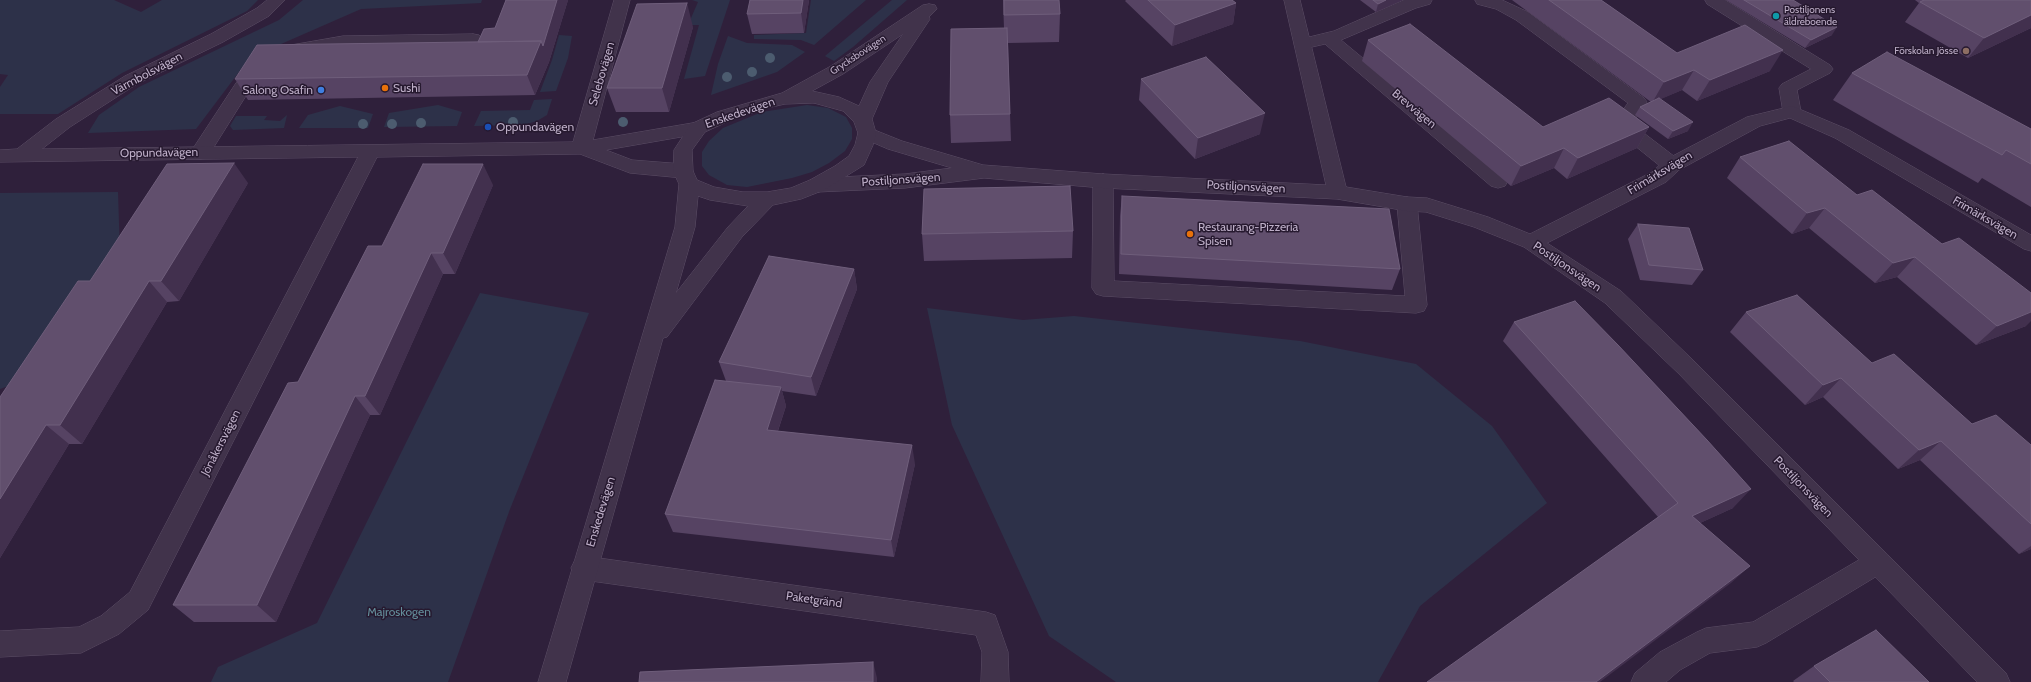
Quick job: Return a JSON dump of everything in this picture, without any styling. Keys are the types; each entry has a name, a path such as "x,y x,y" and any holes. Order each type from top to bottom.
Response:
{"street":[{"name":"Värmbolsvägen","path":"22,155 63,123 130,80 224,34 263,12 277,0"},
{"name":"Selebovägen","path":"581,148 622,0"},
{"path":"1292,0 1337,192"},
{"path":"1303,44 1340,35 1410,4 1424,0"},
{"path":"1483,0 1502,5 1522,16 1638,102 1621,125 1672,165"},
{"path":"1713,0 1824,69 1788,88 1792,112"},
{"name":"Grycksbovägen","path":"785,98 837,70 932,5"},
{"name":"Grycksbovägen","path":"865,126 879,82 932,5"},
{"name":"Brevvägen","path":"1328,38 1498,181"},
{"path":"200,152 242,87 264,61 296,49 342,41 473,39"},
{"name":"Enskedevägen","path":"552,682 584,568 685,228 686,178 683,150 698,128 724,116 763,103 785,98 814,98 833,101 849,107 865,126"},
{"name":"Frimärksvägen","path":"1531,242 1659,177 1672,165 1754,120 1792,112 1842,134 2031,244"},
{"path":"686,178 710,193 743,199 767,199 794,194 817,185 842,171 857,160 864,145 865,126"},
{"name":"Postiljonsvägen","path":"865,126 895,145 984,172"},
{"name":"Oppundavägen","path":"0,156 200,152 581,148 698,128"},
{"name":"Oppundavägen","path":"581,148 630,166 686,178"},
{"name":"Jönåkersvägen","path":"0,644 82,640 110,625 139,601 371,150"},
{"name":"Postiljonsvägen","path":"817,185 904,182 984,172 1103,181 1337,192 1407,204 1427,205 1481,222 1531,242 1613,297 1687,368 1996,682"},
{"path":"1103,181 1103,288 1416,305 1407,204"},
{"name":"Enskedevägen","path":"651,342 735,232 767,199"},
{"path":"1645,682 1670,661 1706,641 1757,634 1878,562"},
{"name":"Paketgränd","path":"584,568 986,624 995,652 995,682"}],"green space":[{"path":"0,0 114,0 141,12 162,0 258,0 247,11 122,73 58,114 0,114 0,87 8,75 0,74"},
{"path":"303,0 482,0 481,3 361,9 281,44 245,64 196,129 88,133 99,115 139,87 279,20"},
{"path":"692,0 730,0 705,76 684,79 699,25 688,25 698,2"},
{"path":"811,0 866,0 814,45 801,40 754,39 754,35 806,33"},
{"path":"892,0 907,0 853,47 834,61 825,56"},
{"path":"559,35 572,36 568,58 556,91 540,92 552,60"},
{"path":"728,36 747,43 792,45 805,52 777,72 711,95 718,64"},
{"path":"552,99 547,115 537,121 523,125 474,126 481,111 530,110 534,100"},
{"path":"438,105 462,112 457,126 384,127 389,113"},
{"path":"807,105 828,108 846,117 852,128 852,139 845,151 829,163 812,172 792,178 747,187 727,185 709,175 702,166 702,152 709,141 723,128 762,112"},
{"path":"340,106 373,114 368,128 299,128 308,115"},
{"path":"287,115 284,128 233,130 230,126 236,116 267,116 264,120 280,121"},
{"path":"118,192 120,255 30,378 0,389 0,193"},
{"name":"Majroskogen","path":"480,293 589,313 510,509 448,682 211,682 218,667 317,623"},
{"path":"927,308 1023,320 1074,316 1300,341 1416,364 1492,426 1547,503 1420,606 1378,682 1116,682 1049,636 952,425"}],"building":[{"path":"506,0 557,0 543,46 541,41 478,42 484,29 495,28"},
{"path":"750,0 803,0 801,13 747,14"},
{"path":"1004,0 1059,0 1060,14 1004,15"},
{"path":"1148,0 1232,0 1236,3 1175,25"},
{"path":"1373,0 1386,0 1378,4"},
{"path":"1549,0 1601,0 1677,53 1745,25 1783,50 1710,80 1694,70 1664,82"},
{"path":"1744,0 1793,0 1837,27 1811,40"},
{"path":"1924,0 2031,0 2031,15 1984,38 1920,2"},
{"path":"687,3 662,88 607,88 637,4"},
{"path":"1410,24 1543,127 1609,98 1649,127 1578,158 1564,148 1521,166 1368,40"},
{"path":"1007,28 1010,114 950,115 951,29"},
{"path":"541,41 527,75 235,79 257,45"},
{"path":"1887,52 2031,129 2031,164 2006,150 2002,155 1852,73"},
{"path":"1206,57 1265,113 1198,138 1141,79"},
{"path":"1659,98 1693,122 1673,131 1640,107"},
{"path":"1789,141 1857,195 1872,190 1942,244 1959,238 2031,293 2031,312 1997,326 1915,257 1893,263 1825,208 1807,213 1740,157"},
{"path":"234,163 161,281 149,281 60,425 46,425 0,499 0,397 78,281 90,281 167,164"},
{"path":"423,164 483,164 443,253 431,253 365,396 355,396 257,605 173,605 288,383 298,382 368,246 382,246"},
{"path":"1070,186 1073,231 922,234 924,189"},
{"path":"1122,196 1389,209 1400,269 1121,254"},
{"path":"1638,224 1689,228 1703,270 1649,265"},
{"path":"769,256 854,269 811,377 719,362"},
{"path":"1797,295 1872,363 1894,354 1972,424 1996,415 2031,445 2031,524 1941,441 1919,450 1841,378 1823,385 1746,312"},
{"path":"1575,301 1707,440 1751,489 1692,516 1750,566 1596,682 1427,682 1678,503 1514,322"},
{"path":"715,380 781,387 767,430 912,445 891,540 665,514"},
{"path":"1876,630 1929,682 1830,682 1814,666"},
{"path":"873,662 873,682 639,682 640,672"}],"place":[{"name":"Postiljonens äldreboende","path":"1776,16"},
{"name":"Förskolan Jösse","path":"1966,51"},
{"name":"Sushi","path":"385,88"},
{"name":"Salong Osafin","path":"321,90"},
{"name":"Oppundavägen","path":"488,127"},
{"name":"Restaurang-Pizzeria Spisen","path":"1190,234"}]}
